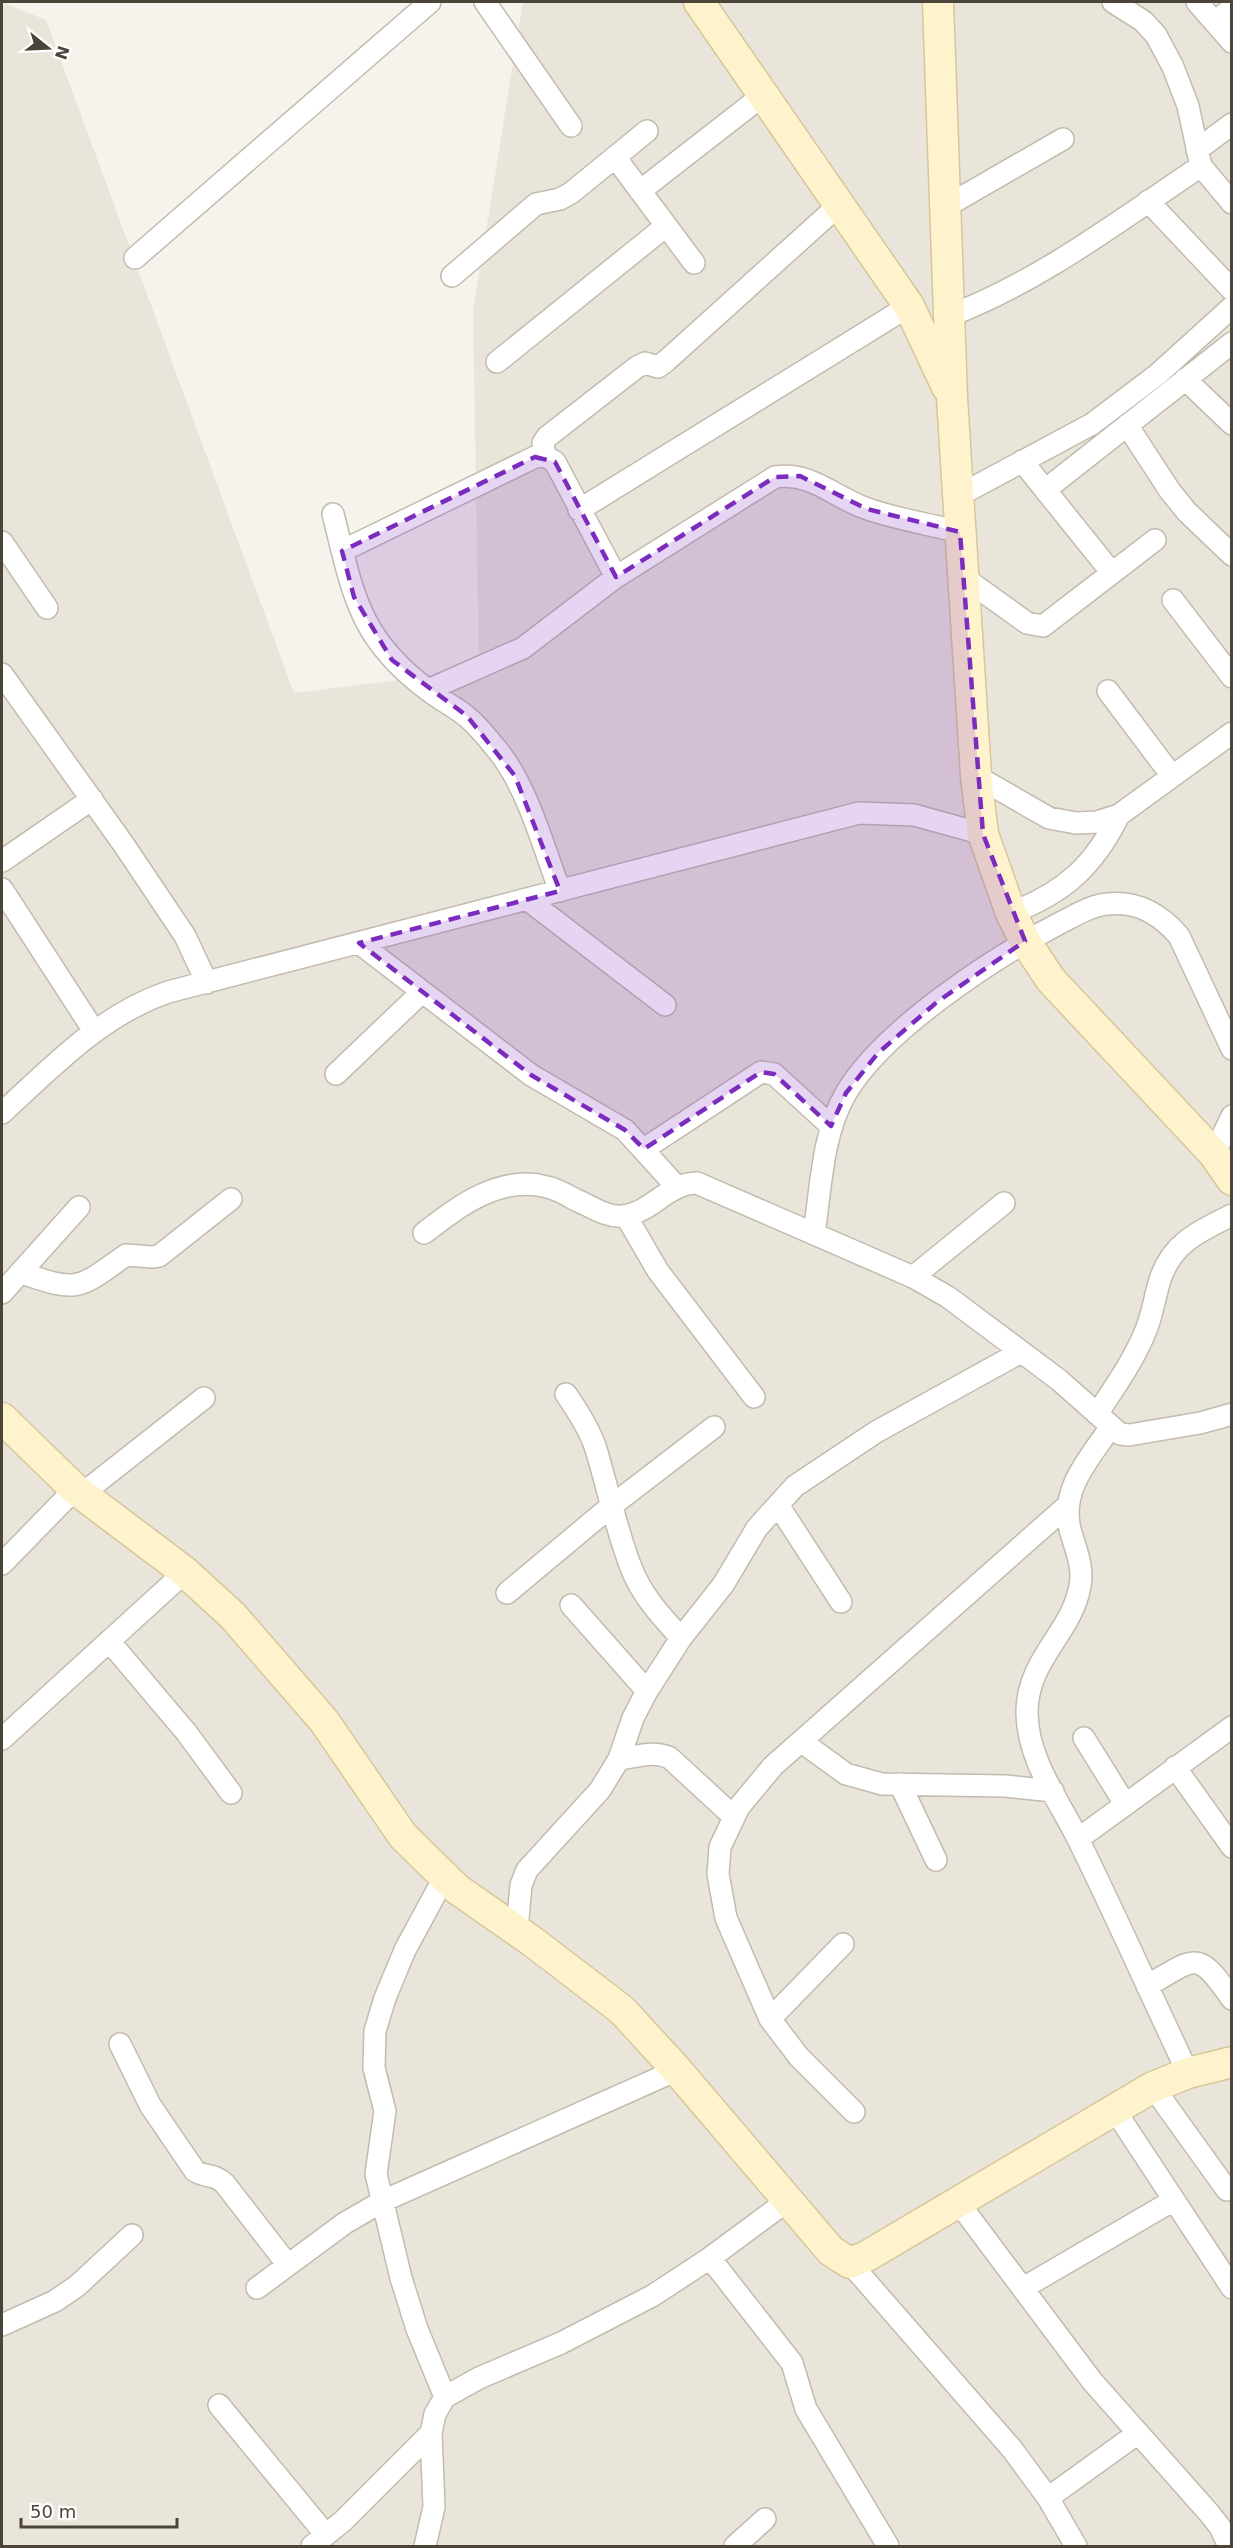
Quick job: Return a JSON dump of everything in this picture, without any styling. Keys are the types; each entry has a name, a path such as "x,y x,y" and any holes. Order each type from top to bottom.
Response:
{"street":[{"path":"135,258 430,2"},
{"path":"484,2 571,126"},
{"path":"699,2 909,306 952,398"},
{"path":"938,2 952,398 976,776 983,834 1011,913 1025,941 1051,980 1214,1155 1232,1180"},
{"path":"1113,2 1143,21 1156,35 1173,67 1188,106 1199,158 1232,203"},
{"path":"1197,2 1232,42"},
{"path":"1215,22 1232,8"},
{"path":"640,191 762,96"},
{"path":"949,316 989,301 1015,286 1074,251 1148,201 1199,158 1232,124"},
{"path":"452,276 536,204 560,199 571,193 647,131"},
{"path":"945,207 1063,139"},
{"path":"615,157 694,263"},
{"path":"1148,201 1232,290"},
{"path":"544,456 543,443 547,437 637,367 645,363 658,367 666,361 839,205"},
{"path":"497,362 666,226"},
{"path":"579,510 909,306"},
{"path":"958,496 1092,424 1158,374 1232,308"},
{"path":"1045,490 1232,343"},
{"path":"1185,379 1232,424"},
{"path":"1127,425 1186,512 1232,555"},
{"path":"342,551 535,456 544,456 555,462 616,577"},
{"path":"1022,461 1112,573"},
{"path":"428,690 523,648 616,577 758,485 781,476 800,476 814,481 838,496 867,509 960,532"},
{"path":"333,514 354,597 371,633 392,660 428,690 467,716 496,747 515,776 560,891"},
{"path":"963,577 1027,623 1043,626 1155,540"},
{"path":"2,542 47,608"},
{"path":"1173,600 1232,677"},
{"path":"2,674 185,936 207,983"},
{"path":"1108,691 1172,776"},
{"path":"976,776 1049,818 1076,823 1096,822 1119,814 1232,733"},
{"path":"2,861 92,800"},
{"path":"2,1113 94,1031 142,1001 168,992 859,813 914,815 983,834"},
{"path":"1011,913 1035,904 1056,892 1076,876 1094,858 1119,814"},
{"path":"2,890 94,1031"},
{"path":"528,900 665,1005"},
{"path":"814,1234 831,1126 846,1093 878,1053 937,1002 1025,941 1086,910 1106,904 1128,903 1146,909 1166,921 1179,936 1232,1049"},
{"path":"359,943 531,1075 625,1130 677,1187"},
{"path":"336,1074 423,992"},
{"path":"644,1149 761,1072 768,1071 831,1126"},
{"path":"1214,1155 1232,1116"},
{"path":"424,1233 464,1202 499,1188 526,1183 548,1187 613,1217 626,1216 639,1211 685,1183 697,1183 913,1277 948,1297 1059,1380 1120,1434 1129,1435 1200,1423 1232,1414"},
{"path":"22,1273 56,1285 70,1286 87,1282 126,1255 159,1256 231,1199"},
{"path":"913,1277 1004,1203"},
{"path":"2,1293 79,1208"},
{"path":"1188,2073 1078,1839 1033,1751 1027,1714 1031,1685 1040,1661 1076,1602 1081,1584 1080,1563 1069,1526 1068,1505 1072,1485 1136,1354 1147,1328 1161,1276 1175,1251 1188,1237 1232,1215"},
{"path":"626,1216 658,1271 754,1397"},
{"path":"516,1930 521,1885 526,1870 600,1791 619,1759 633,1718 647,1691 681,1638 723,1585 757,1528 795,1486 876,1432 1021,1352"},
{"path":"566,1394 582,1417 594,1445 610,1507 633,1572 650,1602 681,1638"},
{"path":"2,1564 79,1492 204,1398"},
{"path":"2,1418 79,1492 185,1572 233,1616 271,1657 324,1721 403,1836 444,1876 622,2010 677,2070 831,2251 850,2264 1011,2449 1048,2498 1076,2547"},
{"path":"507,1593 610,1507 714,1427"},
{"path":"778,1505 841,1602"},
{"path":"854,2112 799,2057 770,2019 726,1918 718,1874 720,1847 739,1807 773,1766 1068,1505"},
{"path":"2,1739 185,1572"},
{"path":"571,1605 647,1691"},
{"path":"109,1641 186,1732 231,1793"},
{"path":"1078,1839 1232,1727"},
{"path":"1084,1738 1125,1804"},
{"path":"802,1742 846,1774 882,1784 1005,1786 1053,1791"},
{"path":"619,1759 651,1754 662,1754 670,1758 734,1817"},
{"path":"1175,1767 1232,1846"},
{"path":"900,1784 936,1860"},
{"path":"444,1876 405,1950 385,1998 375,2031 374,2068 385,2111 375,2163 376,2174 401,2278 417,2329 445,2397"},
{"path":"770,2019 843,1944"},
{"path":"1147,1986 1187,1963 1200,1963 1211,1970 1232,1999"},
{"path":"120,2044 150,2105 195,2171 202,2176 218,2177 225,2184 288,2265"},
{"path":"850,2264 1154,2087 1188,2073 1232,2062"},
{"path":"257,2288 345,2223 383,2201 677,2070"},
{"path":"1154,2087 1227,2190"},
{"path":"1114,2109 1232,2288"},
{"path":"1023,2288 1174,2200"},
{"path":"427,2545 434,2507 431,2433 435,2414 445,2397 479,2378 561,2343 652,2296 710,2258 788,2201"},
{"path":"958,2202 1079,2364 1209,2513 1229,2542"},
{"path":"2,2325 55,2301 77,2286 132,2235"},
{"path":"710,2258 792,2363 807,2409 888,2547"},
{"path":"219,2405 319,2541 343,2521 431,2433"},
{"path":"1048,2498 1138,2433"},
{"path":"735,2547 765,2519"}],"highlighted area":[{"path":"535,457 555,462 616,577 775,477 800,476 867,509 960,532 983,834 1025,941 937,1002 878,1053 846,1093 831,1126 774,1074 761,1072 644,1149 625,1130 531,1075 359,943 560,891 515,776 467,716 392,660 354,597 342,551"}],"shaded area":[{"path":"2,2 46,20 294,693 479,670 473,311 523,2 1231,2 1231,2546 2,2546"}]}
